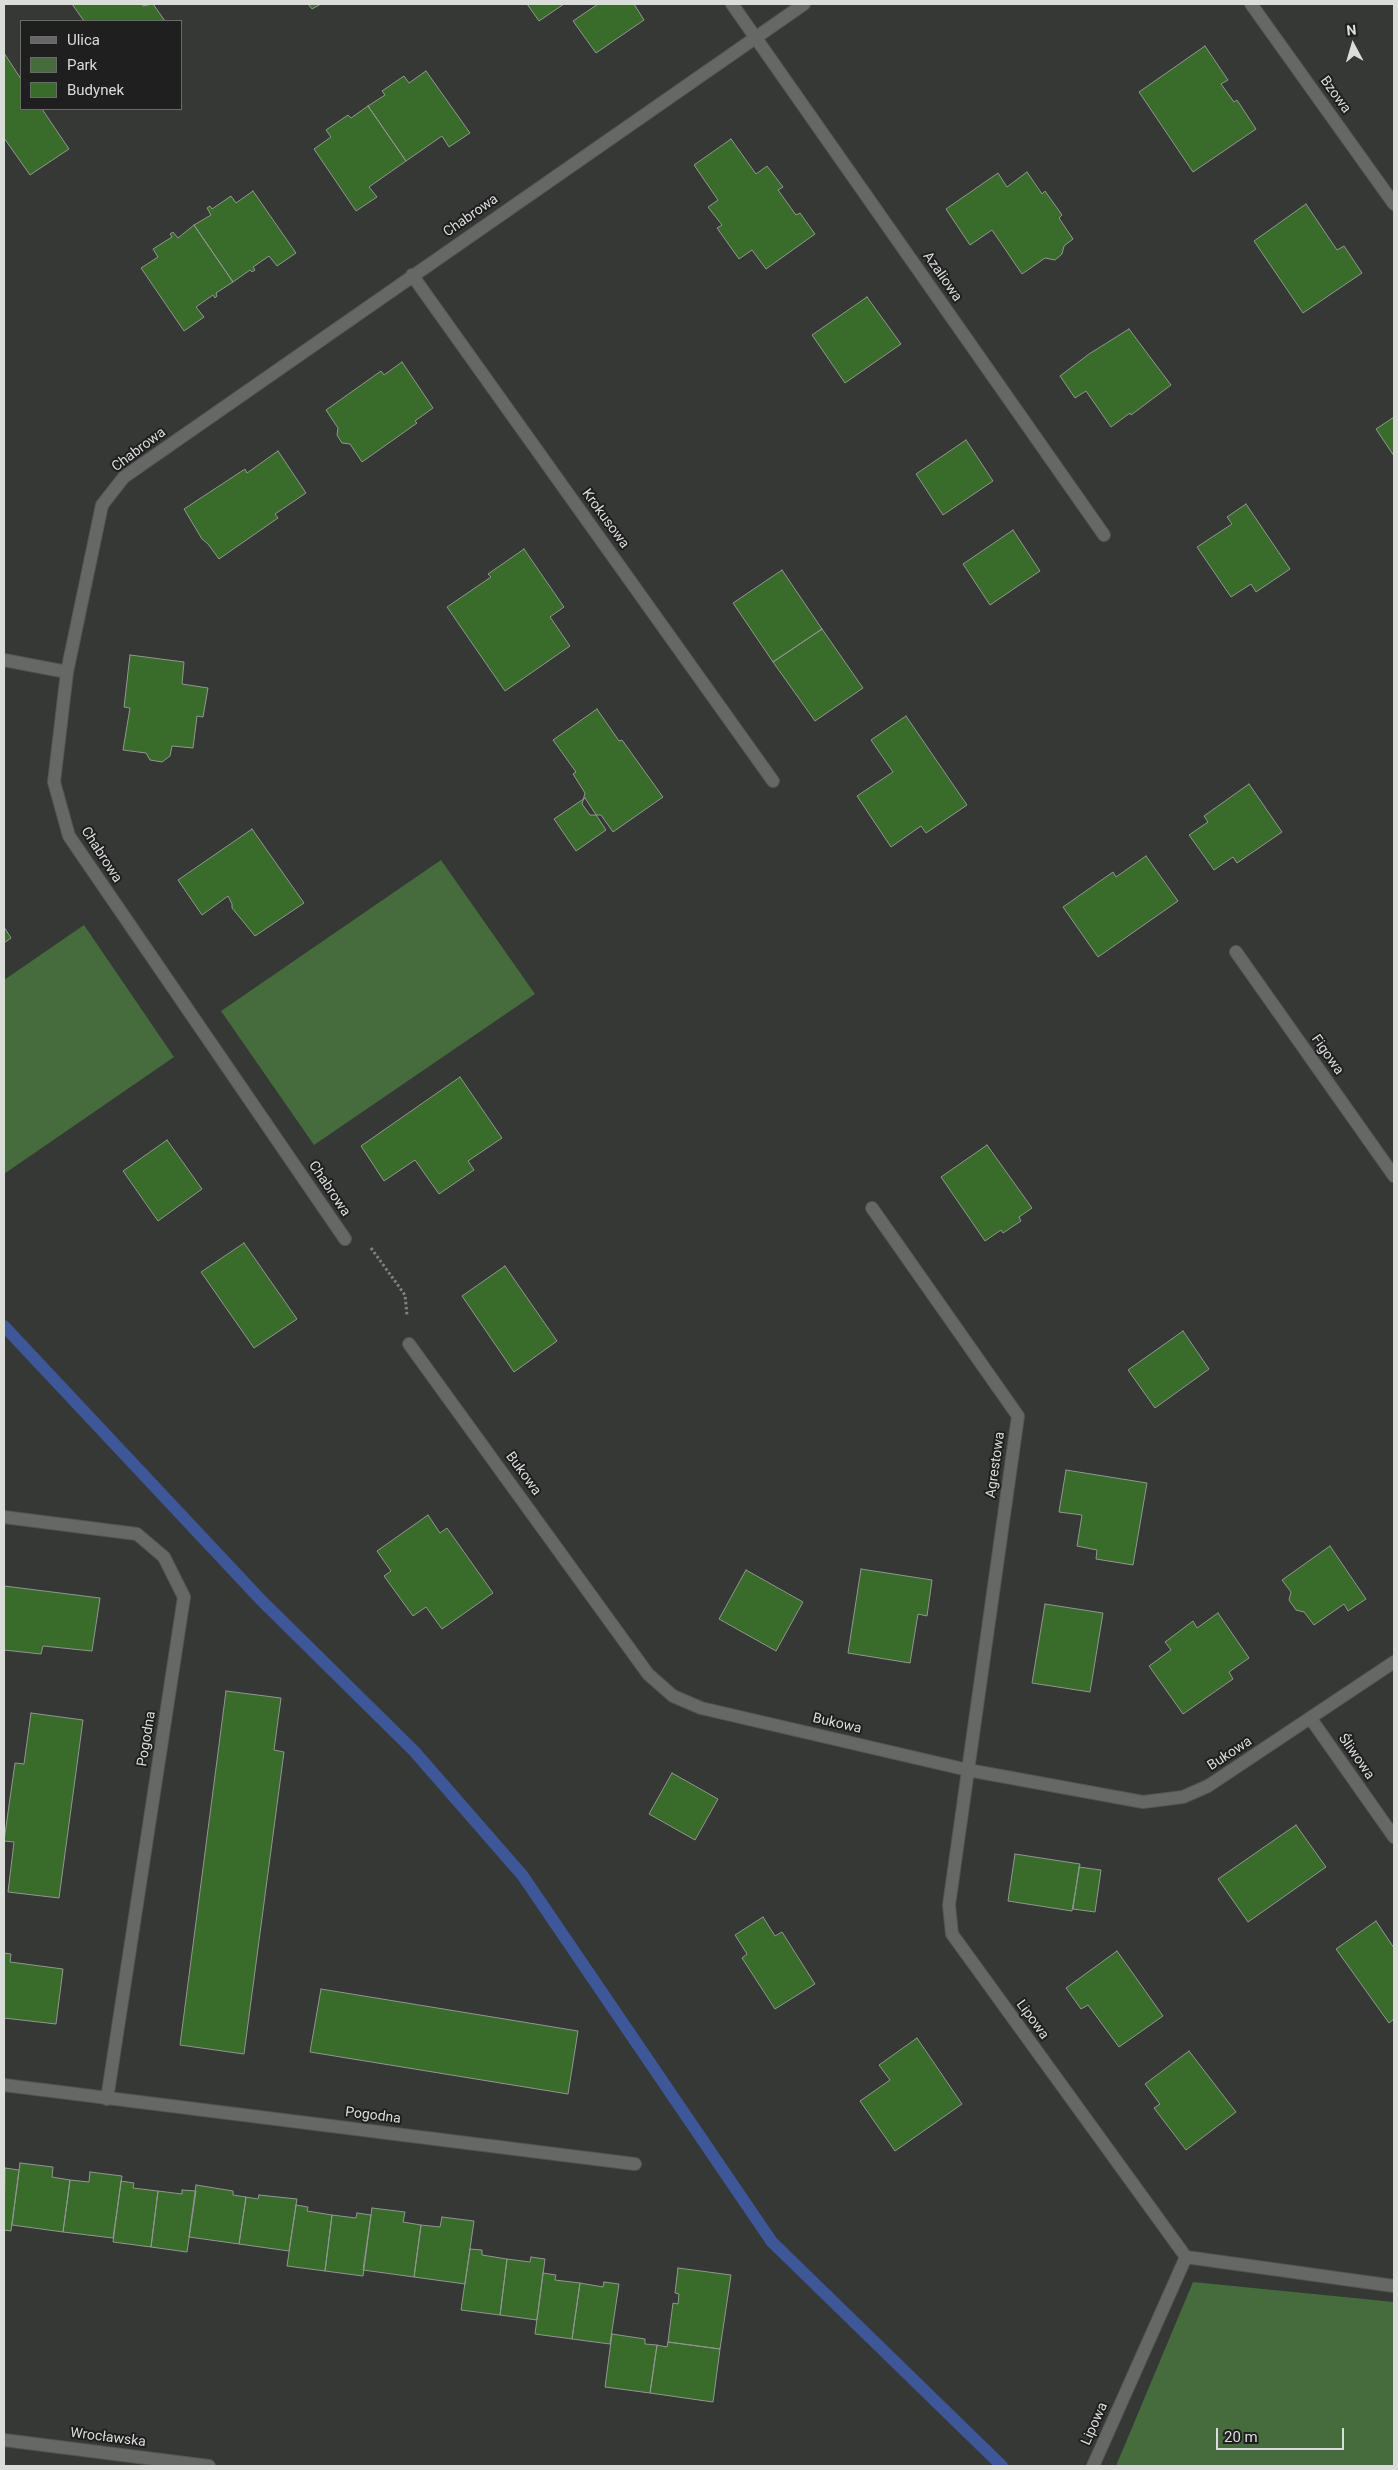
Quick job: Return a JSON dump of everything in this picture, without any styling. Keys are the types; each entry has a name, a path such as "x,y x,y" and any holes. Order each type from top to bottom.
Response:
{"street":[{"name":"Azaliowa","path":"732,4 1104,535"},
{"name":"Chabrowa","path":"345,1239 69,836 54,782 67,672 102,505 124,477 804,4"},
{"name":"Bzowa","path":"1251,4 1394,204"},
{"name":"Krokusowa","path":"412,275 773,781"},
{"path":"4,660 67,672"},
{"name":"Figowa","path":"1236,952 1394,1176"},
{"name":"Agrestowa","path":"872,1208 1018,1416 968,1770"},
{"name":"Bukowa","path":"409,1344 648,1674 673,1696 701,1708 968,1770 1143,1802 1183,1797 1208,1786 1394,1662"},
{"name":"Pogodna","path":"4,1517 137,1534 164,1557 184,1597 106,2099"},
{"name":"Śliwowa","path":"1311,1719 1394,1837"},
{"name":"Lipowa","path":"968,1770 949,1905 952,1934 1186,2257 1093,2466"},
{"name":"Pogodna","path":"4,2085 635,2164"},
{"path":"1186,2257 1394,2286"},
{"name":"Wrocławska","path":"4,2440 209,2466"}],"path":[{"path":"345,1239 370,1246 405,1296"}],"green space":[{"path":"441,860 535,994 314,1145 221,1011"},
{"path":"84,925 174,1057 4,1174 4,980"},
{"path":"1193,2282 1394,2302 1394,2466 1116,2466"}],"building":[{"path":"72,4 142,4 143,6 153,4 164,20 83,20"},
{"path":"308,4 321,4 312,9"},
{"path":"527,4 564,4 539,21"},
{"path":"598,4 634,4 644,20 596,53 573,21"},
{"path":"1205,46 1228,80 1221,84 1234,102 1237,100 1256,129 1193,172 1139,92"},
{"path":"4,53 20,77 20,110 43,110 69,149 30,175 4,138"},
{"path":"426,71 470,133 449,147 442,136 406,161 368,106 385,95 382,91 404,76 409,83"},
{"path":"368,106 406,161 369,187 377,197 356,211 314,149 331,137 326,130 348,115 351,118"},
{"path":"731,139 756,174 767,166 783,187 778,190 796,215 800,213 815,234 766,269 752,250 739,259 717,228 722,225 708,207 718,200 694,165"},
{"path":"1027,172 1042,194 1045,191 1062,215 1059,218 1073,239 1064,246 1062,254 1055,260 1045,258 1022,274 992,230 970,245 946,209 998,173 1007,187"},
{"path":"253,191 296,253 277,266 269,256 253,267 255,270 252,272 250,270 233,282 194,225 211,215 207,208 210,206 212,209 231,196 236,203"},
{"path":"1306,204 1337,250 1344,246 1362,273 1303,313 1254,241"},
{"path":"194,225 233,282 216,293 217,296 215,298 213,295 196,307 204,317 184,331 141,268 158,257 153,249 172,237 170,234 173,232 178,238"},
{"path":"867,297 901,344 845,383 812,335"},
{"path":"1129,329 1171,385 1131,415 1130,413 1111,427 1086,391 1075,398 1060,376 1089,354"},
{"path":"402,362 433,408 415,421 417,423 362,462 350,444 342,443 337,435 338,428 326,410 381,371 384,375"},
{"path":"1394,417 1394,456 1376,429"},
{"path":"966,440 993,481 943,515 916,474"},
{"path":"278,451 306,493 275,514 278,518 219,559 202,539 184,509 245,469 247,473"},
{"path":"1246,504 1290,569 1256,592 1251,584 1231,597 1197,547 1232,524 1227,517"},
{"path":"1013,530 1040,571 990,605 963,564"},
{"path":"524,549 564,607 550,617 570,646 505,691 447,607 491,577 488,574"},
{"path":"782,570 822,629 773,662 733,603"},
{"path":"822,629 863,688 815,721 773,662"},
{"path":"130,655 184,662 182,684 208,688 203,717 197,716 193,748 172,746 170,756 162,762 150,760 146,753 123,750 130,708 124,707"},
{"path":"597,709 619,741 622,740 663,797 613,832 601,815 590,815 582,804 585,793 573,774 576,772 553,740"},
{"path":"906,716 967,805 926,833 921,826 891,847 857,796 893,772 871,740"},
{"path":"1249,784 1282,832 1237,863 1233,857 1214,870 1189,835 1208,822 1204,816"},
{"path":"585,798 606,830 576,851 554,819"},
{"path":"252,829 304,903 255,936 232,908 228,896 202,915 178,880"},
{"path":"1146,856 1178,901 1098,957 1063,907 1113,872 1116,877"},
{"path":"4,927 11,938 4,943"},
{"path":"460,1077 502,1138 468,1161 474,1170 439,1194 415,1160 384,1181 361,1146"},
{"path":"167,1140 202,1189 158,1221 123,1171"},
{"path":"987,1145 1032,1208 1019,1217 1021,1221 1003,1233 1001,1230 985,1241 941,1177"},
{"path":"244,1243 297,1319 254,1348 201,1272"},
{"path":"505,1266 557,1341 514,1372 462,1296"},
{"path":"1183,1331 1209,1369 1155,1408 1128,1370"},
{"path":"1066,1470 1147,1483 1133,1565 1096,1559 1097,1550 1077,1546 1082,1515 1059,1512"},
{"path":"428,1515 440,1533 447,1528 493,1593 442,1629 426,1607 413,1616 384,1576 391,1571 377,1551"},
{"path":"1330,1546 1366,1599 1348,1611 1344,1604 1314,1625 1304,1612 1296,1610 1289,1600 1291,1592 1282,1580"},
{"path":"861,1569 932,1580 927,1616 918,1614 910,1663 848,1653"},
{"path":"746,1570 803,1602 776,1651 719,1619"},
{"path":"4,1586 100,1598 92,1651 43,1646 41,1654 4,1650"},
{"path":"1045,1604 1103,1613 1090,1692 1032,1683"},
{"path":"1218,1613 1249,1658 1229,1672 1233,1679 1183,1714 1149,1666 1171,1650 1165,1642 1193,1621 1197,1628"},
{"path":"226,1691 281,1698 274,1750 284,1752 244,2054 180,2045"},
{"path":"31,1713 83,1720 59,1898 8,1892 14,1842 4,1841 15,1763 24,1764"},
{"path":"672,1773 718,1799 695,1840 649,1814"},
{"path":"1296,1825 1326,1867 1248,1922 1218,1879"},
{"path":"1015,1854 1080,1864 1072,1911 1008,1901"},
{"path":"1079,1867 1101,1870 1095,1912 1073,1909"},
{"path":"763,1917 775,1936 782,1932 815,1984 775,2009 742,1958 747,1954 735,1935"},
{"path":"1376,1921 1394,1948 1394,2019 1389,2023 1336,1949"},
{"path":"1117,1951 1163,2016 1119,2047 1088,2005 1081,2009 1066,1988"},
{"path":"4,1953 11,1954 10,1962 63,1969 56,2024 4,2018"},
{"path":"321,1989 578,2031 568,2094 310,2052"},
{"path":"917,2038 962,2104 895,2151 860,2101 890,2080 879,2065"},
{"path":"1189,2051 1236,2112 1186,2150 1154,2108 1160,2104 1145,2084"},
{"path":"20,2163 53,2167 52,2177 70,2180 63,2232 12,2225"},
{"path":"5,2168 19,2170 11,2231 4,2230"},
{"path":"90,2172 122,2176 113,2238 63,2232 70,2180 89,2182"},
{"path":"121,2181 134,2183 133,2188 158,2191 151,2247 113,2242"},
{"path":"196,2185 233,2191 233,2195 246,2197 239,2244 189,2237"},
{"path":"182,2190 196,2191 187,2252 151,2247 158,2191 182,2194"},
{"path":"259,2195 297,2199 289,2251 239,2244 246,2197 258,2199"},
{"path":"296,2205 308,2207 307,2211 332,2215 325,2271 287,2266"},
{"path":"372,2208 405,2212 403,2222 421,2225 414,2277 363,2270"},
{"path":"357,2213 371,2215 363,2276 325,2271 332,2215 356,2218"},
{"path":"442,2217 474,2221 465,2284 414,2277 421,2225 440,2227"},
{"path":"470,2249 482,2250 482,2255 507,2259 500,2315 461,2310"},
{"path":"531,2257 545,2259 537,2320 500,2315 507,2259 530,2262"},
{"path":"678,2268 731,2275 720,2349 668,2342 673,2303 678,2304 679,2294 675,2293"},
{"path":"543,2273 556,2275 555,2280 580,2283 572,2339 535,2334"},
{"path":"604,2282 619,2284 610,2344 572,2339 580,2283 603,2287"},
{"path":"612,2334 645,2339 645,2344 657,2345 650,2393 605,2387"},
{"path":"668,2342 720,2349 713,2402 650,2393 657,2345 667,2347"}],"waterway":[{"path":"4,1326 261,1600 414,1751 523,1876 772,2242 1002,2466"}]}
